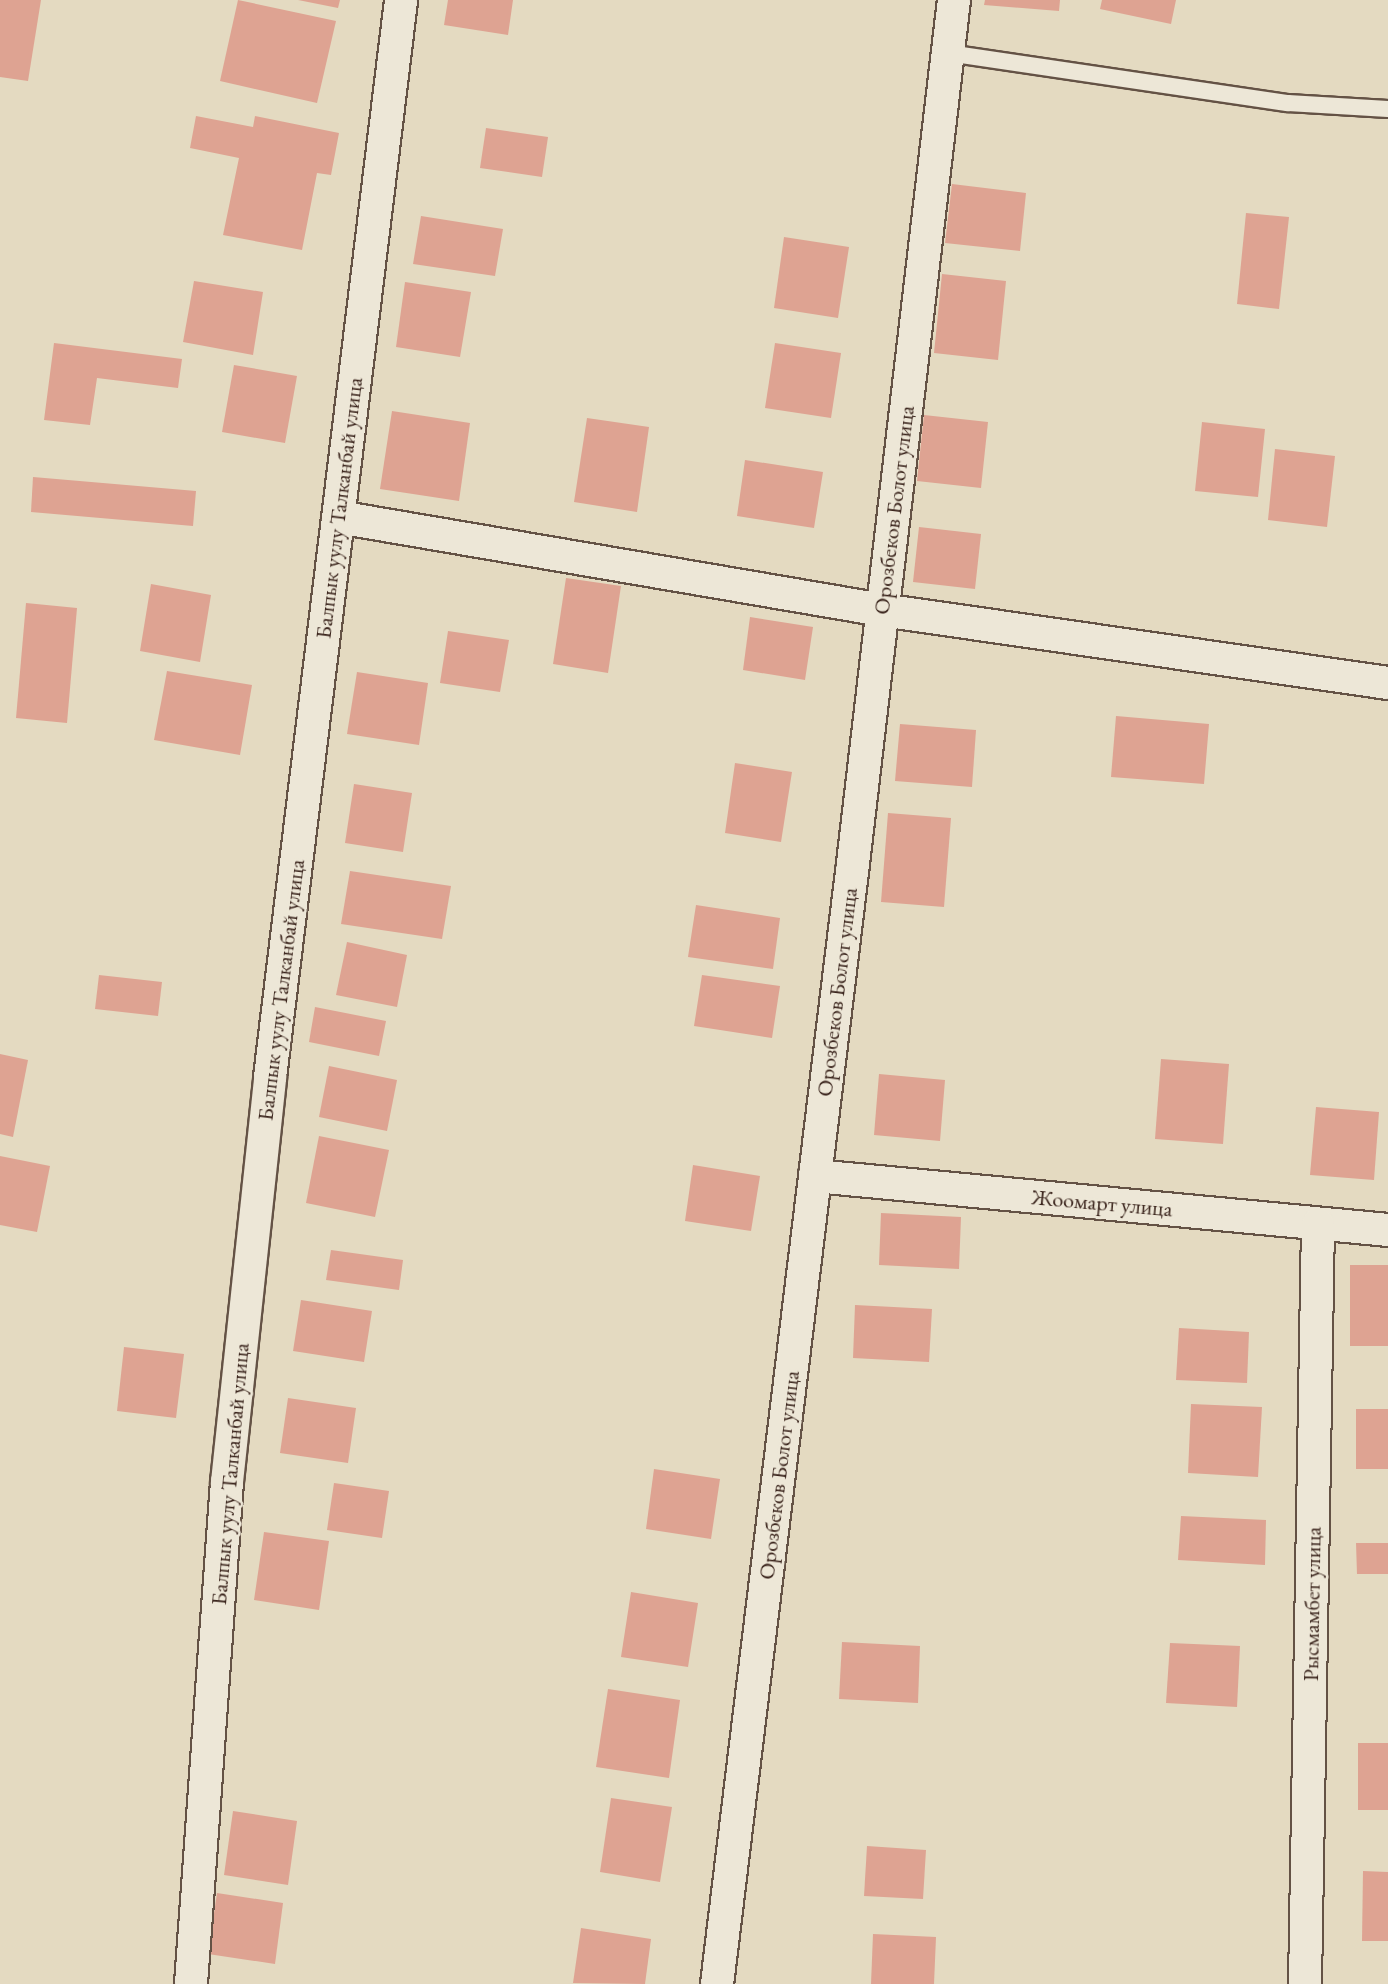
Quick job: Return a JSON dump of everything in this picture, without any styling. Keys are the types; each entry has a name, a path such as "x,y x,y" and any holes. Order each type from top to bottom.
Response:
{"street":[{"name":"Балпык уулу Талканбай улица","path":"191,1984 226,1482 272,1065 401,0"},
{"name":"Орозбеков Болот улица","path":"717,1984 954,0"},
{"path":"338,517 882,610 1388,683"},
{"name":"Жоомарт улица","path":"815,1176 1388,1230"},
{"name":"Рысмамбет улица","path":"1305,1984 1318,1224"}],"lane":[{"path":"948,53 1288,103 1388,109"}],"building":[{"path":"0,0 41,0 28,81 0,77"},
{"path":"238,0 336,21 317,103 220,81"},
{"path":"298,0 340,0 338,8"},
{"path":"448,0 513,0 508,35 444,25"},
{"path":"985,0 1060,0 1059,11 984,5"},
{"path":"1102,0 1176,0 1171,24 1100,9"},
{"path":"196,116 253,127 255,116 339,133 331,175 317,173 302,250 223,235 239,158 190,148"},
{"path":"486,128 548,137 542,177 480,168"},
{"path":"952,184 1026,193 1020,251 945,243"},
{"path":"1246,213 1289,217 1279,309 1237,304"},
{"path":"421,216 503,229 495,276 413,264"},
{"path":"784,237 849,247 838,318 774,308"},
{"path":"942,274 1006,281 998,360 934,353"},
{"path":"194,281 263,292 253,355 183,342"},
{"path":"405,282 471,292 460,357 396,347"},
{"path":"54,343 182,359 178,388 97,378 90,425 44,420"},
{"path":"775,343 841,353 831,418 765,408"},
{"path":"234,365 297,376 285,443 222,432"},
{"path":"392,411 470,423 459,501 380,489"},
{"path":"924,415 988,422 981,488 917,481"},
{"path":"587,418 649,427 637,512 574,502"},
{"path":"1202,422 1265,429 1258,497 1195,491"},
{"path":"1275,449 1335,456 1327,527 1268,520"},
{"path":"745,460 823,472 814,528 737,516"},
{"path":"33,477 196,491 193,526 31,512"},
{"path":"919,527 981,534 975,589 913,582"},
{"path":"566,578 621,586 608,673 553,664"},
{"path":"151,584 211,595 200,662 140,651"},
{"path":"26,603 77,608 67,723 16,718"},
{"path":"750,617 813,627 805,680 743,670"},
{"path":"448,631 509,640 500,692 440,683"},
{"path":"167,671 252,685 240,755 154,740"},
{"path":"357,672 428,683 419,745 347,734"},
{"path":"1116,716 1209,724 1204,784 1111,777"},
{"path":"900,724 976,730 972,787 895,781"},
{"path":"735,763 792,772 781,842 725,833"},
{"path":"354,784 412,793 403,852 345,843"},
{"path":"888,813 951,818 944,907 881,902"},
{"path":"350,871 451,886 442,939 341,924"},
{"path":"696,905 780,918 773,969 688,957"},
{"path":"347,942 407,955 397,1007 336,995"},
{"path":"99,975 162,982 158,1016 95,1009"},
{"path":"702,975 780,986 772,1038 694,1026"},
{"path":"315,1007 386,1021 379,1056 309,1042"},
{"path":"0,1054 28,1060 13,1137 0,1134"},
{"path":"1161,1059 1229,1064 1223,1144 1155,1139"},
{"path":"329,1066 397,1080 387,1131 319,1117"},
{"path":"879,1074 945,1080 940,1141 874,1135"},
{"path":"1316,1107 1379,1112 1374,1180 1310,1175"},
{"path":"319,1136 389,1150 375,1217 306,1203"},
{"path":"0,1156 50,1166 37,1232 0,1225"},
{"path":"693,1165 760,1176 751,1231 685,1221"},
{"path":"881,1213 961,1217 959,1269 879,1265"},
{"path":"331,1250 403,1260 399,1290 326,1280"},
{"path":"1350,1265 1388,1265 1388,1346 1350,1346"},
{"path":"301,1300 372,1311 364,1362 293,1351"},
{"path":"855,1305 932,1309 929,1362 853,1358"},
{"path":"1179,1328 1249,1332 1247,1383 1176,1380"},
{"path":"124,1347 184,1354 176,1418 117,1411"},
{"path":"288,1398 356,1408 348,1463 280,1453"},
{"path":"1191,1404 1262,1407 1258,1477 1188,1473"},
{"path":"1356,1409 1388,1409 1388,1469 1356,1469"},
{"path":"654,1469 720,1479 711,1539 646,1529"},
{"path":"334,1483 389,1491 382,1538 327,1530"},
{"path":"1181,1516 1266,1520 1265,1565 1178,1560"},
{"path":"264,1532 329,1541 319,1610 254,1600"},
{"path":"1356,1543 1388,1543 1388,1574 1357,1574"},
{"path":"631,1592 698,1603 688,1667 621,1657"},
{"path":"842,1642 920,1646 918,1703 839,1699"},
{"path":"1170,1643 1240,1646 1237,1707 1166,1703"},
{"path":"608,1689 680,1700 669,1778 596,1767"},
{"path":"1358,1743 1388,1743 1388,1810 1358,1810"},
{"path":"611,1798 672,1807 660,1882 600,1872"},
{"path":"233,1811 297,1821 288,1885 224,1875"},
{"path":"867,1846 926,1850 923,1899 864,1896"},
{"path":"1363,1871 1388,1872 1388,1941 1362,1941"},
{"path":"217,1893 283,1903 275,1964 208,1954"},
{"path":"581,1928 651,1939 645,1984 573,1983"},
{"path":"873,1934 936,1937 934,1984 871,1984"}]}
